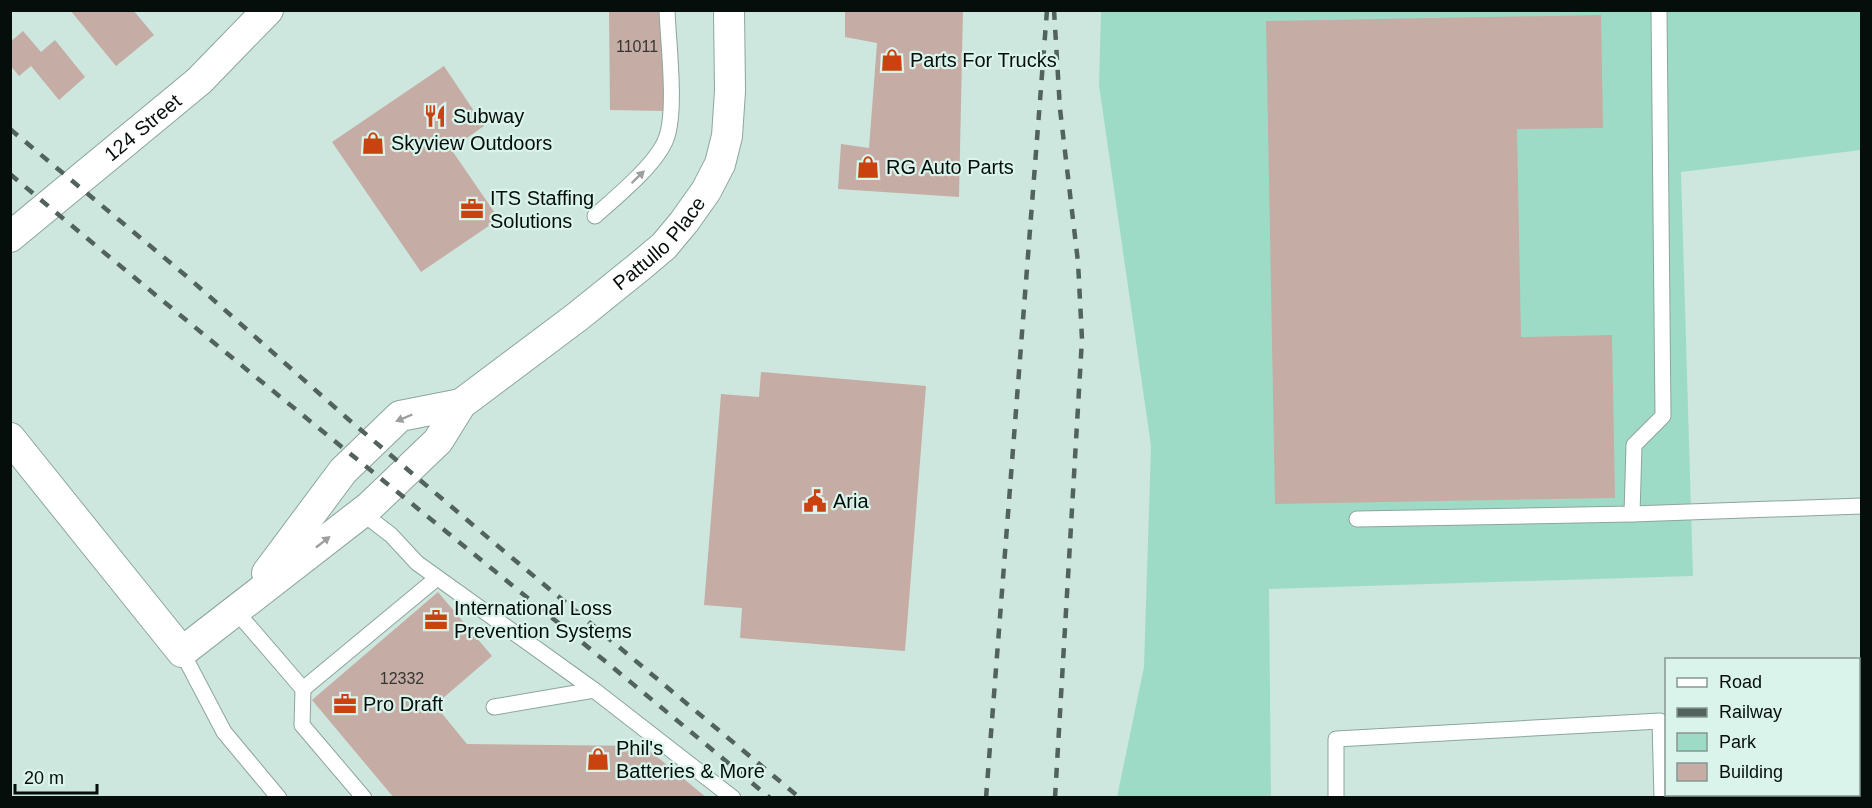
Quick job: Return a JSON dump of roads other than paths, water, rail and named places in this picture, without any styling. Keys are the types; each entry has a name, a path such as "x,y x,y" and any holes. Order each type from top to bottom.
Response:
{"street":[{"name":"124 Street","path":"10,237 199,81 268,10"},
{"name":"Pattullo Place","path":"182,651 362,512 438,441 461,404 577,317 664,246 706,191 720,164 727,136 730,90 729,10"},
{"name":"Pattullo Place","path":"239,607 343,471 400,417 461,404"},
{"path":"10,438 182,651"}],"lane":[{"path":"595,216 644,170 666,139 671,110 667,10"},
{"path":"1632,514 1634,445 1663,416 1659,10"},
{"path":"1358,519 1632,514 1862,506"},
{"path":"362,512 391,535 417,563 594,690 733,798"},
{"path":"303,689 437,578"},
{"path":"239,607 303,689 302,725 364,798"},
{"path":"182,651 224,732 279,798"},
{"path":"494,707 594,690"},
{"path":"1336,798 1336,739 1660,721 1662,798"}],"railway":[{"path":"986,798 1047,10"},
{"path":"1054,10 1060,109 1078,262 1082,339 1055,798"},
{"path":"10,129 191,280 348,419 499,547 800,798"},
{"path":"10,174 770,798"}],"place":[{"name":"Parts For Trucks","path":"892,60"},
{"name":"Subway","path":"435,116"},
{"name":"Skyview Outdoors","path":"373,143"},
{"name":"RG Auto Parts","path":"868,167"},
{"name":"ITS Staffing Solutions","path":"472,209"},
{"name":"Aria","path":"815,501"},
{"name":"International Loss Prevention Systems","path":"436,620"},
{"name":"Pro Draft","path":"345,704"},
{"name":"Phil's Batteries & More","path":"598,759"}]}
